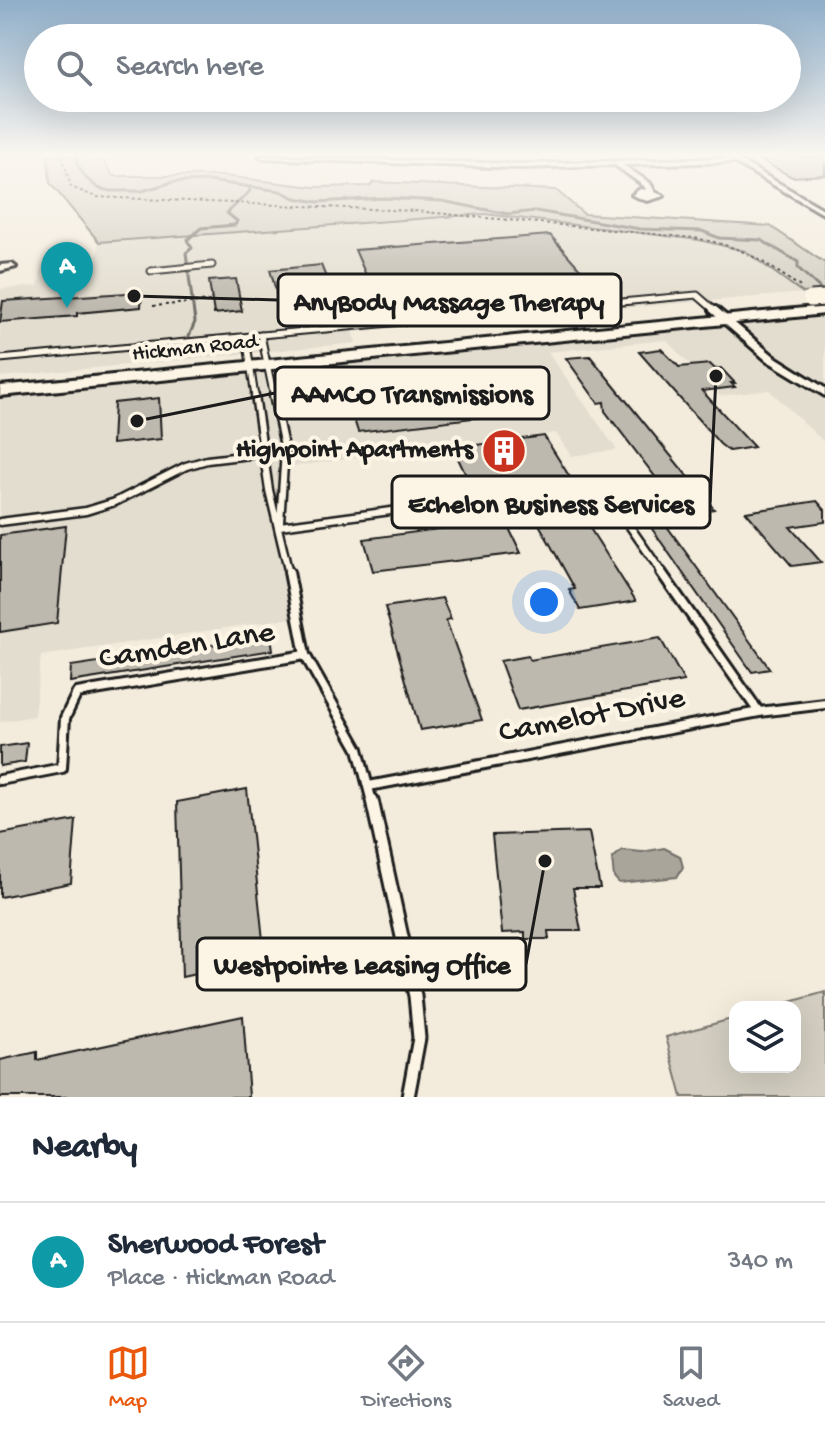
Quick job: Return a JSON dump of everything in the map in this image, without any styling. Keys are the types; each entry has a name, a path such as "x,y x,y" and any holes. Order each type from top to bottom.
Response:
{"main road":[{"name":"Hickman Road","path":"0,377 719,314 817,299"},
{"name":"Hickman Road","path":"0,391 255,354"}],"street":[{"path":"0,268 12,267"},
{"path":"719,314 778,364 825,393"}],"lane":[{"path":"151,271 212,265"},
{"path":"261,335 697,295 719,314"},
{"path":"261,335 255,354 265,453 272,503 280,526 305,655 358,749 415,996 419,1038 408,1097"},
{"path":"261,335 255,354 285,451 280,526"},
{"path":"0,359 255,354"},
{"path":"0,522 86,511 115,502 186,466 207,460 285,451"},
{"path":"280,526 568,487 603,488 759,712"},
{"name":"Camden Lane","path":"0,780 62,768 64,720 70,699 77,693 305,655"},
{"name":"Camelot Drive","path":"369,786 759,712 825,704"}],"path":[{"path":"298,207 442,213 715,241 747,251 817,299"},
{"path":"153,306 211,299"}],"shaded area":[{"path":"70,207 576,207 584,214 770,226 825,263 825,291 803,293 745,251 699,240 485,214 99,242"},
{"path":"485,214 699,240 745,251 803,293 352,331 356,343 0,377 0,289 38,286 42,265 97,260 99,242"},
{"path":"825,310 825,443 769,390 720,396 666,340 548,352 617,450 571,456 556,433 286,467 280,526 298,617 41,656 34,716 0,722 0,391"},
{"path":"664,848 680,856 683,867 677,877 619,883 614,877 612,859 622,850 642,852"},
{"path":"825,992 825,1097 682,1097 666,1037 729,1020 729,1073 801,1073 801,1001 794,1001"}],"building":[{"path":"550,235 582,271 502,278 504,280 480,286 455,282 372,289 355,250"},
{"path":"321,265 338,307 282,312 270,270"},
{"path":"236,279 242,311 214,314 209,281"},
{"path":"142,292 141,307 0,322 3,301"},
{"path":"661,349 679,367 710,364 715,369 721,368 735,387 702,391 754,447 729,451 720,444 639,352"},
{"path":"590,356 714,509 661,518 770,669 752,672 629,496 666,491 605,411 604,402 598,403 566,358"},
{"path":"483,378 506,414 358,432 352,413 391,408 385,392 396,390 395,386"},
{"path":"159,398 161,439 112,444 114,403"},
{"path":"544,436 571,479 474,492 453,448"},
{"path":"817,501 825,510 825,522 790,527 821,562 792,566 746,512"},
{"path":"579,511 636,601 580,610 569,590 575,589 535,517"},
{"path":"505,520 521,553 373,571 364,539"},
{"path":"66,526 57,623 0,632 0,535"},
{"path":"442,598 451,619 446,620 482,720 420,730 385,607"},
{"path":"271,636 273,650 70,682 71,666"},
{"path":"660,638 684,681 518,710 500,661 528,656 530,660"},
{"path":"27,743 25,762 0,766 0,747"},
{"path":"247,789 265,959 182,977 177,802"},
{"path":"76,820 71,883 0,897 0,834"},
{"path":"589,832 600,888 573,888 581,931 548,931 549,939 525,939 525,932 502,933 492,835"},
{"path":"243,1016 249,1097 0,1097 0,1060 37,1052 37,1060"}],"waterway":[{"path":"189,336 195,322 186,253 192,248 187,240 201,228 235,225 237,221 227,213 233,207"},
{"path":"473,207 508,214 536,211 640,229 702,231 719,238 761,240 798,262 798,268 825,293"}],"place":[{"name":"AnyBody Massage Therapy","path":"134,296"},
{"name":"Sherwood Forest","path":"67,308"},
{"name":"Echelon Business Services","path":"716,376"},
{"name":"AAMCO Transmissions","path":"137,421"},
{"name":"Highpoint Apartments","path":"504,451"},
{"name":"Westpointe Leasing Office","path":"545,861"}]}
